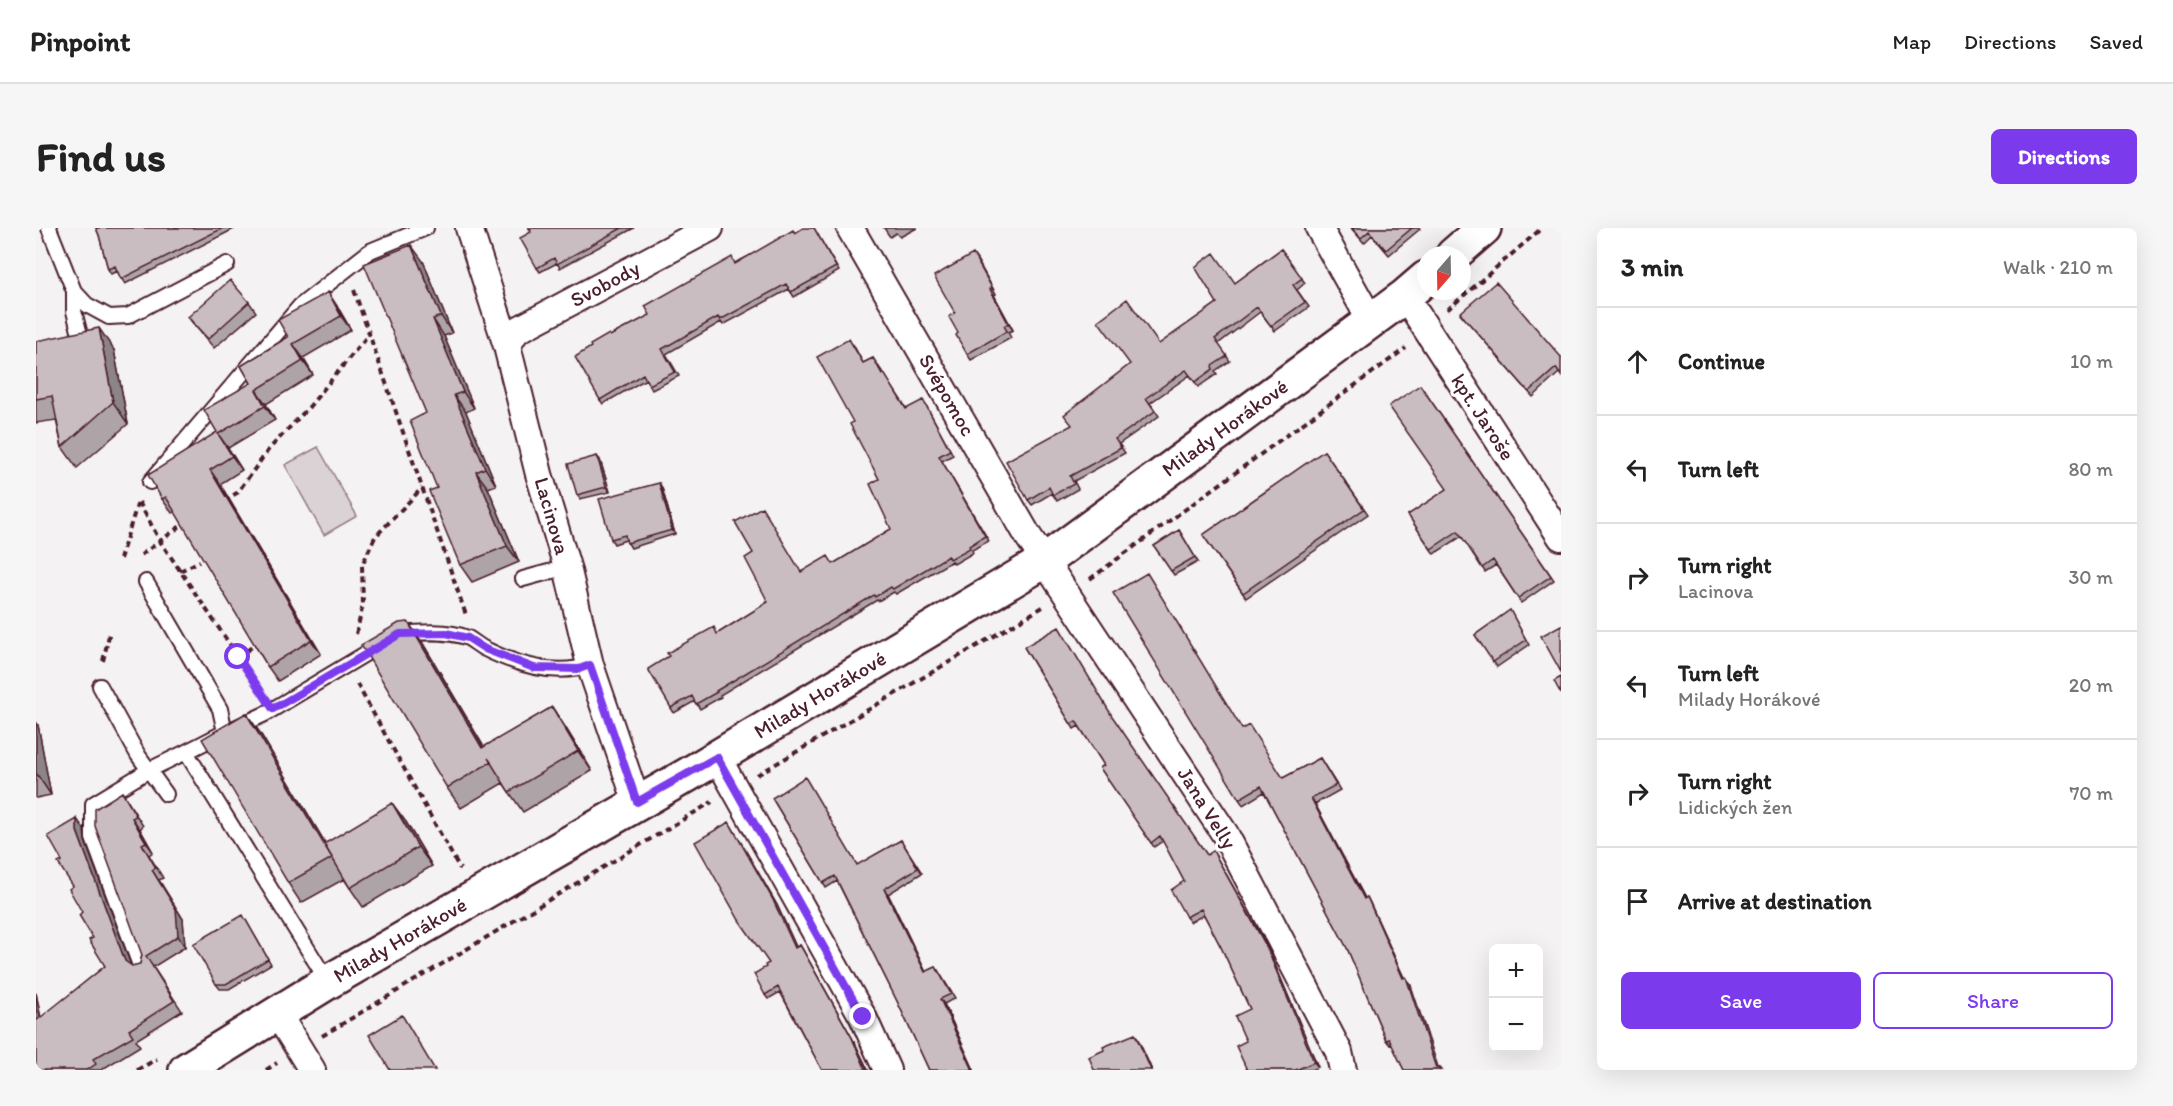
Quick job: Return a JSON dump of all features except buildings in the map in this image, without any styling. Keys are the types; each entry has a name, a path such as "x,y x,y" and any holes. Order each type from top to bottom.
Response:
{"main road":[{"path":"1463,246 1484,228"},
{"name":"Milady Horákové","path":"186,1070 328,982 717,757 1046,560 1416,287"}],"street":[{"name":"Lacinova","path":"469,228 507,346 539,474 567,567 590,665 637,802"},
{"name":"Svobody","path":"507,346 516,330 710,228"},
{"name":"Svépomoc","path":"850,228 1028,536 1046,560"},
{"path":"1319,228 1371,321"},
{"name":"kpt. Jaroše","path":"1416,287 1561,537"},
{"name":"Jana Velly","path":"1046,560 1225,834 1339,1052 1343,1070"},
{"path":"717,757 863,1017 887,1070"},
{"path":"277,1013 312,1070"}],"lane":[{"path":"49,228 74,291 87,305 109,317 128,316 227,264"},
{"path":"150,482 300,306 370,251 426,228"},
{"path":"74,291 74,311 79,331"},
{"path":"523,579 567,567"},
{"path":"146,582 220,709 225,732"},
{"path":"141,968 93,838 93,804 148,770 273,709 400,634 446,633 468,638 534,668 579,669 590,665"},
{"path":"100,686 148,770 165,794"},
{"path":"186,752 328,982"}],"path":[{"path":"1445,312 1542,228"},
{"path":"346,270 475,643"},
{"path":"219,503 237,493 269,449 309,407 369,334"},
{"path":"1097,575 1400,353"},
{"path":"422,488 375,537 362,565 363,605 349,664 464,876"},
{"path":"120,559 139,502 160,541 273,709"},
{"path":"141,555 191,519"},
{"path":"180,571 200,561"},
{"path":"757,776 1051,602"},
{"path":"103,661 110,631"},
{"path":"238,657 252,647"},
{"path":"324,1034 715,800"},
{"path":"266,1070 275,1065"}],"shaded area":[{"path":"318,447 357,516 324,535 285,465"}],"route":[{"path":"238,657 273,709 400,634 446,633 468,638 485,649 534,668 579,669 590,665 637,802 717,757 863,1017"}]}
